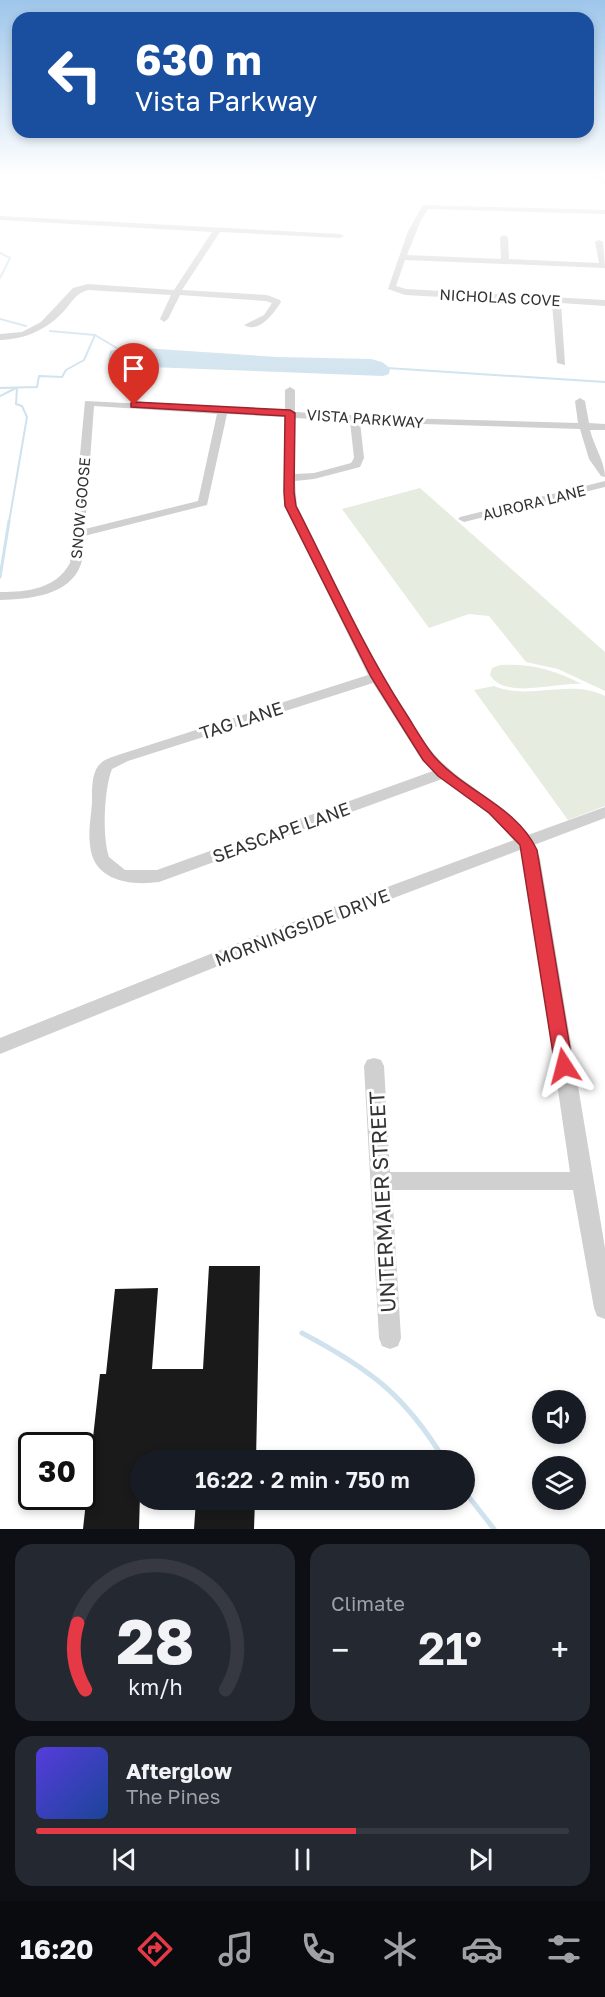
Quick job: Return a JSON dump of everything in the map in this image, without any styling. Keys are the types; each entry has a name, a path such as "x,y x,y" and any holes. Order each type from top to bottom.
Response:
{"street":[{"path":"164,319 177,292 207,245"},
{"path":"408,245 403,257 605,266 600,245"},
{"path":"504,245 505,262"},
{"name":"NICHOLAS COVE","path":"403,257 391,287 396,290 605,303"},
{"path":"0,337 18,337 50,321 59,314 76,290 81,288 267,298 277,302 267,317 249,325"},
{"path":"556,301 556,339 562,363"},
{"path":"290,390 291,506 377,677 422,750 443,773 494,809 526,842 532,858 582,1181 605,1308"},
{"path":"580,401 584,427 597,465 605,474"},
{"name":"VISTA PARKWAY","path":"89,402 356,419 605,427"},
{"name":"SNOW GOOSE","path":"0,597 31,593 55,585 69,576 76,562 89,402"},
{"path":"78,534 203,503 223,410"},
{"path":"290,478 314,476 356,465 359,458 356,419"},
{"name":"AURORA LANE","path":"464,519 605,484"},
{"name":"TAG LANE","path":"118,873 104,862 98,847 100,780 106,766 123,758 377,677"},
{"name":"SEASCAPE LANE","path":"118,873 136,879 159,876 443,773"},
{"name":"MORNINGSIDE DRIVE","path":"0,1046 264,940 605,813"},
{"name":"UNTERMAIER STREET","path":"374,1066 390,1338"},
{"path":"381,1181 582,1181"}],"shaded area":[{"path":"420,488 605,652 605,691 558,669 526,662 489,616 469,614 429,628 342,509"},
{"path":"500,665 542,668 582,684 532,688 507,687 490,675 492,668"},
{"path":"494,686 522,691 578,689 605,696 605,806 568,820 474,690"}],"water":[{"path":"128,347 278,357 371,359 382,362 390,368 389,374 383,376 123,366 108,361 110,351"}],"building":[{"path":"209,1266 260,1266 256,1450 130,1450 130,1510 140,1510 139,1529 83,1529 85,1510 96,1510 96,1432 94,1432 100,1374 106,1374 115,1289 158,1288 152,1369 203,1369"},
{"path":"195,1510 255,1510 254,1529 194,1529"}],"waterway":[{"path":"0,253 10,258 0,278"},
{"path":"0,319 26,326"},
{"path":"50,331 95,335"},
{"path":"0,388 37,387 39,376 62,377 66,370 84,360 95,335"},
{"path":"95,335 120,350"},
{"path":"387,368 605,382"},
{"path":"0,396 16,388"},
{"path":"9,522 27,417 22,406 16,404 17,388"},
{"path":"0,577 9,521"},
{"path":"302,1333 347,1359 384,1386 415,1418 438,1450"},
{"path":"475,1505 494,1529"}],"route":[{"path":"134,405 290,413 289,499 291,506 377,677 428,757 443,773 494,809 526,842 532,858 564,1066"}]}
